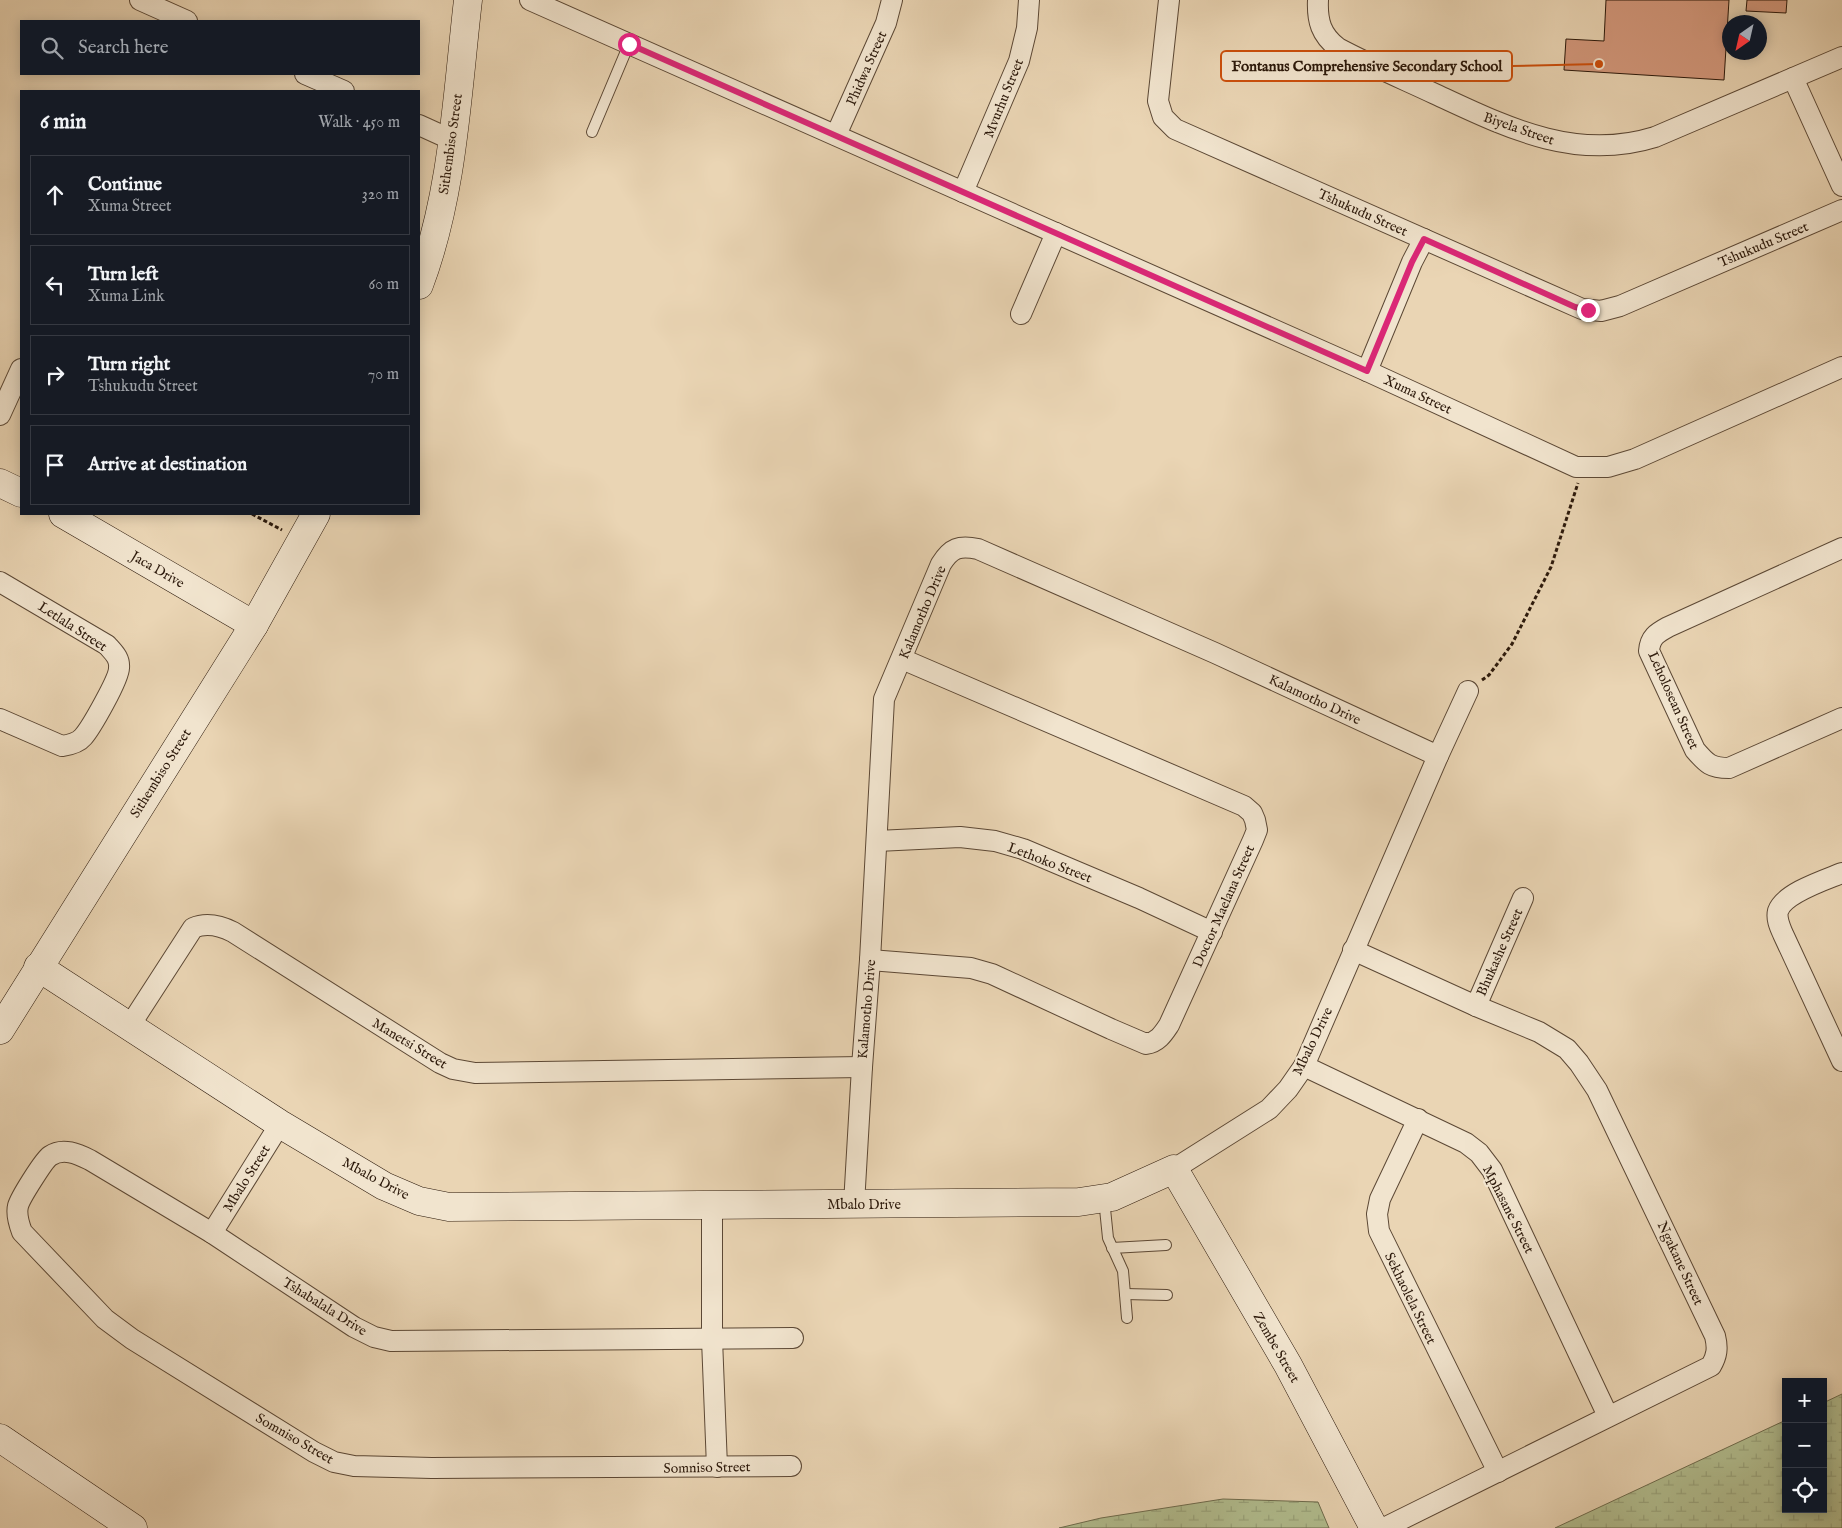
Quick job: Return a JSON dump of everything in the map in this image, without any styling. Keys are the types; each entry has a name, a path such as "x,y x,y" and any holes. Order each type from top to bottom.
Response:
{"street":[{"path":"140,0 185,20"},
{"name":"Sithembiso Street","path":"420,282 427,264 445,186 468,0"},
{"name":"Xuma Street","path":"530,0 1367,371 1563,462 1583,468 1608,467 1635,459 1842,367"},
{"name":"Mvurhu Street","path":"964,192 1020,61 1027,28 1029,0"},
{"name":"Tshukudu Street","path":"1168,0 1158,102 1161,112 1170,126 1582,310 1601,311 1620,306 1842,210"},
{"name":"Biyela Street","path":"1318,0 1320,26 1330,42 1338,48 1486,117 1528,134 1561,142 1592,146 1611,146 1640,142 1668,132 1842,58"},
{"name":"Phidwa Street","path":"836,135 886,24 891,1"},
{"path":"307,75 342,90"},
{"path":"1793,78 1842,186"},
{"path":"420,125 452,140"},
{"path":"1021,314 1056,233"},
{"path":"1367,371 1412,262 1424,239"},
{"path":"0,415 20,371"},
{"path":"0,483 20,493"},
{"name":"Jaca Drive","path":"65,515 254,624"},
{"name":"Sithembiso Street","path":"0,1030 254,624 315,515"},
{"name":"Kalamotho Drive","path":"854,1204 870,960 884,699 941,564 947,555 960,547 969,547 987,553 1215,653 1438,756"},
{"name":"Leholosean Street","path":"1842,548 1668,627 1655,634 1650,643 1649,651 1695,750 1705,762 1716,768 1729,768 1842,718"},
{"name":"Letlala Street","path":"0,582 107,645 118,657 119,669 116,682 82,738 70,745 62,746 0,719"},
{"name":"Doctor Maelana Street","path":"870,960 971,968 992,974 1146,1044 1156,1041 1162,1036 1169,1025 1242,868 1257,830 1252,813 1244,806 902,658"},
{"name":"Mbalo Drive","path":"38,967 280,1124 384,1186 419,1201 465,1206 854,1204 1079,1202 1112,1197 1174,1169 1269,1109 1288,1089 1304,1066 1353,950 1468,691"},
{"name":"Lethoko Street","path":"877,841 960,837 995,841 1023,849 1139,898 1212,932"},
{"path":"1842,873 1795,894 1783,903 1778,912 1778,922 1783,934 1842,1061"},
{"name":"Bhukashe Street","path":"1476,1006 1523,898"},
{"name":"Manetsi Street","path":"129,1027 193,928 211,925 233,932 440,1063 453,1069 475,1073 862,1067"},
{"name":"Ngakane Street","path":"1353,950 1476,1006 1539,1032 1566,1049 1579,1063 1597,1090 1715,1336 1717,1351 1711,1366 1384,1528"},
{"name":"Mphasane Street","path":"1304,1066 1466,1143 1479,1153 1492,1170 1608,1416"},
{"name":"Sekhaolela Street","path":"1418,1120 1380,1199 1377,1214 1379,1231 1498,1472"},
{"name":"Mbalo Street","path":"212,1233 280,1124"},
{"name":"Tshabalala Drive","path":"62,1152 73,1152 90,1160 212,1233 354,1327 374,1337 391,1341 793,1338"},
{"name":"Somniso Street","path":"62,1152 50,1156 42,1165 18,1206 18,1221 22,1232 112,1324 132,1339 314,1452 334,1462 354,1466 432,1468 791,1466"},
{"name":"Zembe Street","path":"1174,1169 1288,1365 1374,1528"},
{"path":"712,1204 712,1339 716,1467"},
{"path":"0,1438 133,1528"}],"lane":[{"path":"592,132 629,44"},
{"path":"1104,1198 1108,1238 1123,1271 1126,1318"},
{"path":"1112,1248 1166,1245"},
{"path":"1125,1294 1166,1295"}],"path":[{"path":"1468,691 1489,675 1512,644 1524,621 1550,567 1583,468"},
{"path":"254,515 301,540"}],"green space":[{"path":"1842,1394 1842,1528 1555,1528 1782,1422 1782,1513 1827,1513 1827,1401"},
{"path":"1223,1499 1318,1502 1329,1528 1059,1528 1101,1518"}],"building":[{"path":"1606,0 1729,0 1728,15 1722,15 1722,60 1725,60 1724,80 1564,70 1566,39 1604,41"},
{"path":"1747,0 1787,0 1786,13 1746,11"}],"place":[{"name":"Fontanus Comprehensive Secondary School","path":"1599,64"}],"route":[{"path":"629,44 1367,371 1412,262 1424,239 1575,307 1588,310"}]}
